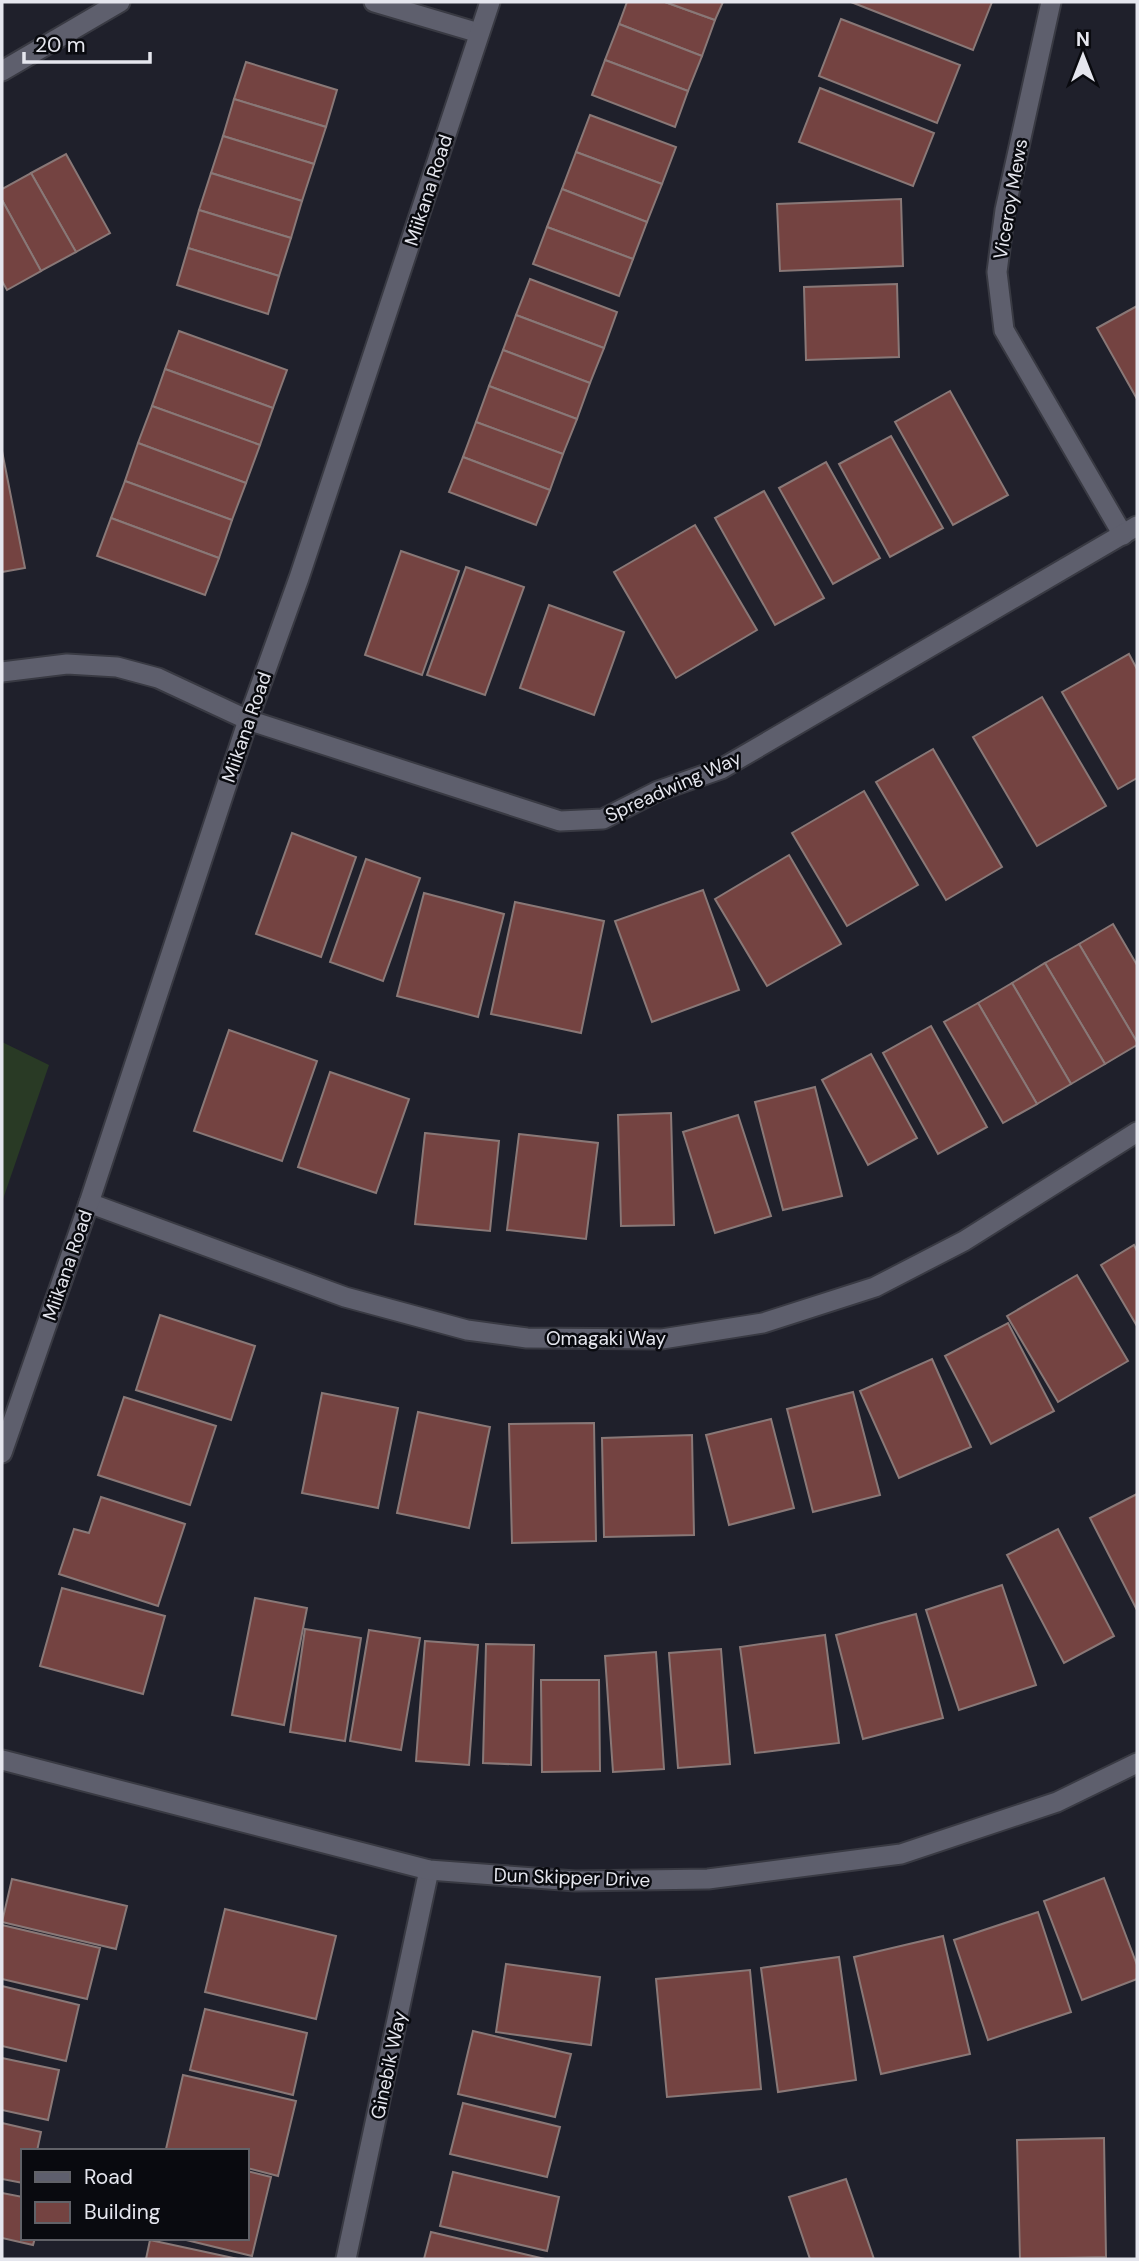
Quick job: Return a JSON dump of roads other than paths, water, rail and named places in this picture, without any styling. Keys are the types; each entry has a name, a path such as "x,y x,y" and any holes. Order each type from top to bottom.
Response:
{"street":[{"path":"2,71 120,2"},
{"path":"374,2 478,33"},
{"name":"Miikana Road","path":"2,1453 89,1203 248,720 303,566 490,2"},
{"name":"Viceroy Mews","path":"1051,2 1005,210 997,272 1004,330 1130,531"},
{"name":"Spreadwing Way","path":"2,672 67,664 117,667 158,678 248,720 560,821 603,819 658,791 721,769 1130,531"},
{"name":"Omagaki Way","path":"89,1203 345,1297 467,1330 527,1338 662,1339 763,1322 875,1287 964,1241 1137,1132"},
{"name":"Dun Skipper Drive","path":"2,1760 429,1871 575,1881 708,1879 901,1854 1057,1802 1137,1763"},
{"name":"Ginebik Way","path":"346,2259 429,1871"}]}
